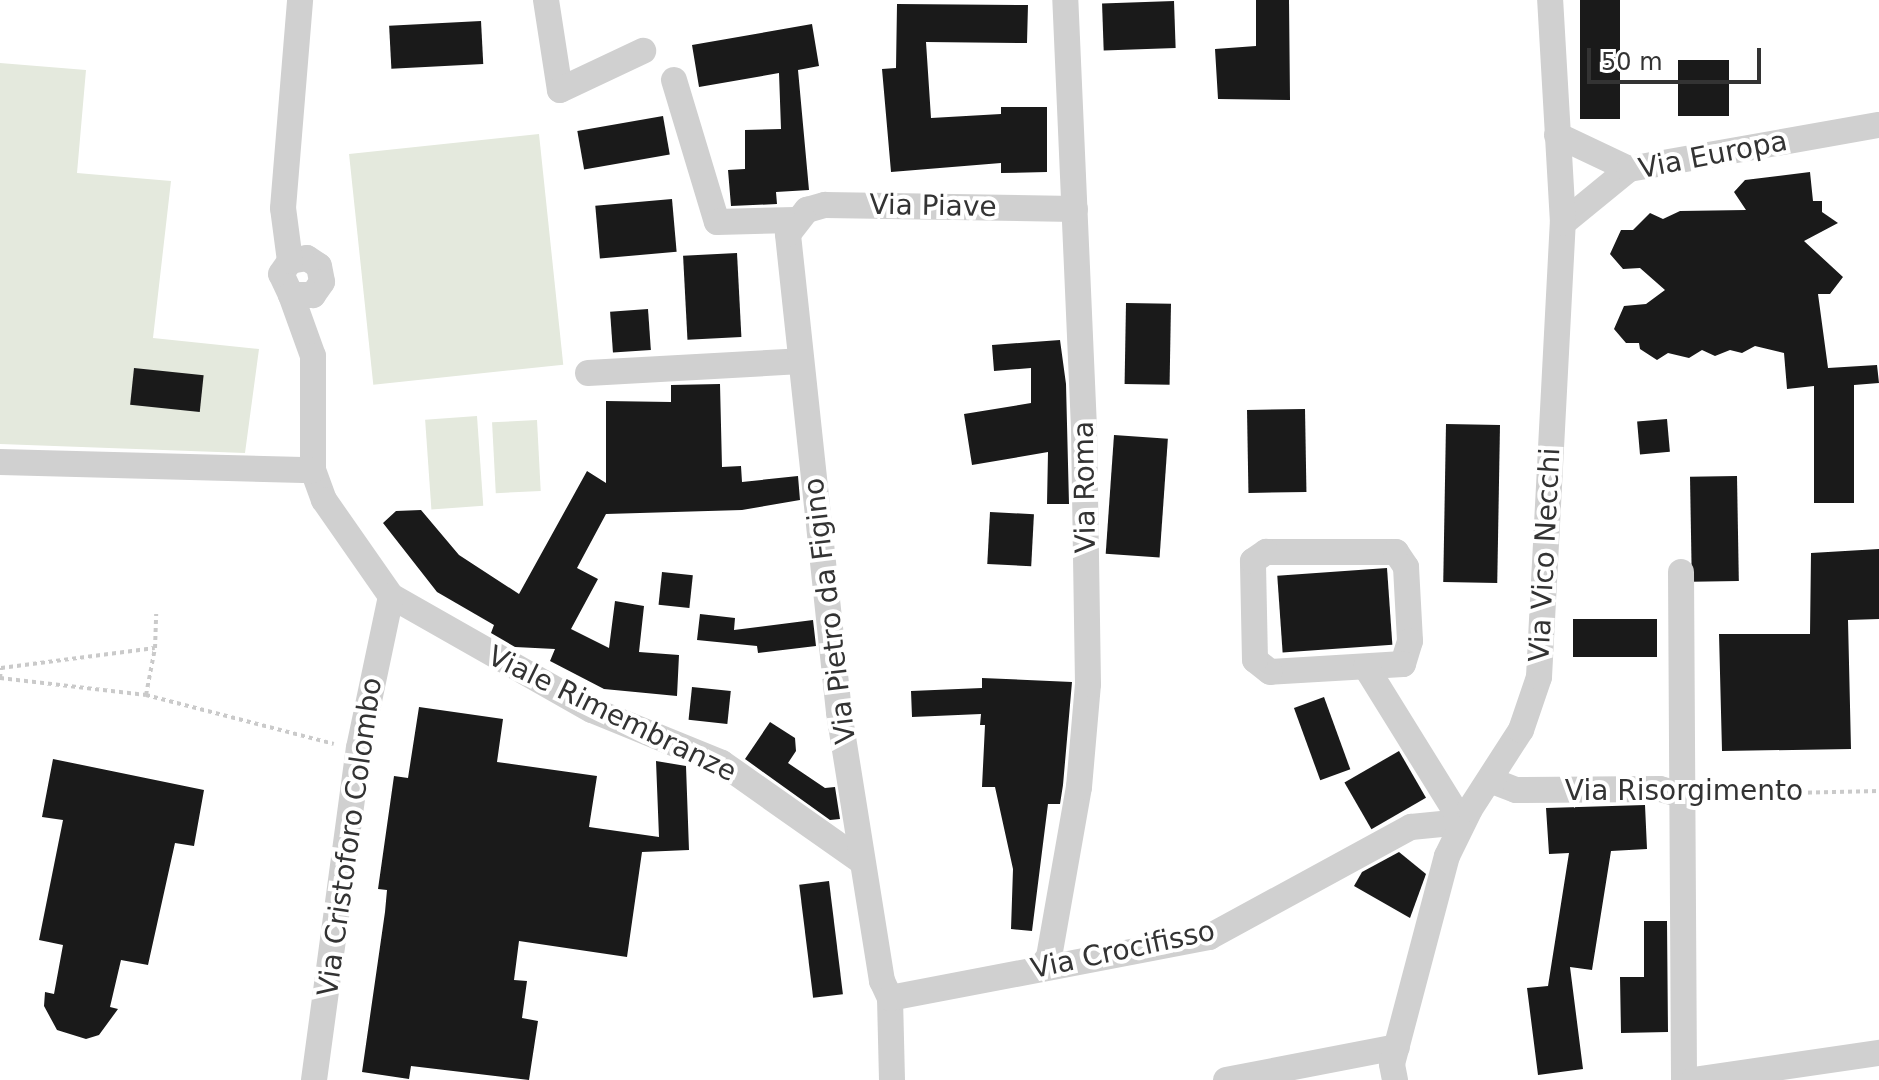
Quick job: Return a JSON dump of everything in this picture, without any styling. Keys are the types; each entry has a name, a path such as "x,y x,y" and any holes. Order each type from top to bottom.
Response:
{"street":[{"name":"Viale Rimembranze","path":"300,0 283,208 298,259 281,274 302,295 313,356 313,470 324,500 391,596 592,710 722,763 861,861"},
{"path":"546,0 560,90 643,51"},
{"name":"Via Roma","path":"1039,969 1049,957 1079,787 1088,684 1075,209 1065,0"},
{"name":"Via Vico Necchi","path":"1395,1080 1397,1047 1447,856 1462,822 1529,713 1539,677 1563,223 1550,0"},
{"name":"Via Piave","path":"674,80 717,222 795,220 807,210 856,204 1075,209"},
{"name":"Via Europa","path":"1563,223 1629,169 1879,125"},
{"path":"1557,135 1629,169"},
{"path":"588,373 801,361 788,234 795,220"},
{"name":"Via Pietro da Figino","path":"801,361 861,861 882,981 890,998"},
{"path":"0,462 313,470"},
{"path":"1266,552 1396,552 1406,567 1410,641 1403,664 1366,667 1270,672 1255,660 1253,561 1266,552"},
{"path":"1681,572 1682,795 1686,833 1684,1080"},
{"name":"Via Cristoforo Colombo","path":"314,1080 359,748 391,596"},
{"path":"1366,667 1462,822"},
{"name":"Via Risorgimento","path":"1490,780 1516,790 1660,789 1682,795"},
{"name":"Via Crocifisso","path":"890,998 1209,937 1411,827 1462,822"},
{"path":"890,998 892,1080"},
{"path":"1226,1080 1397,1047"},
{"path":"1693,1080 1879,1053"}],"path":[{"path":"146,695 155,648 156,614"},
{"path":"155,648 1,668 0,678 146,695 339,745"},
{"name":"Via Risorgimento","path":"1682,795 1879,791"}],"shaded area":[{"path":"0,63 86,70 77,173 171,181 153,338 259,349 245,453 0,444"},
{"path":"539,134 563,365 373,385 349,154"},
{"path":"477,416 483,506 431,509 425,420"},
{"path":"537,420 541,491 496,493 492,422"}],"building":[{"path":"1256,0 1289,0 1290,100 1218,99 1215,49 1256,46"},
{"path":"1580,0 1620,0 1620,119 1580,119"},
{"path":"1174,1 1176,48 1104,50 1102,4"},
{"path":"897,4 1028,5 1027,43 926,42 931,118 1001,114 1001,107 1047,107 1047,172 1001,173 1001,163 891,172 882,69 896,68"},
{"path":"481,21 483,64 391,69 389,26"},
{"path":"812,24 819,66 798,70 809,190 776,192 777,204 731,206 728,170 745,169 745,130 781,129 779,73 699,87 692,45"},
{"path":"1678,60 1729,60 1729,116 1678,116"},
{"path":"663,116 670,154 584,170 577,131"},
{"path":"1810,172 1813,201 1822,201 1822,212 1838,223 1804,241 1843,277 1830,294 1818,294 1828,368 1877,365 1879,383 1854,385 1854,503 1814,503 1814,386 1787,389 1784,353 1755,346 1742,353 1730,350 1715,356 1702,350 1689,358 1668,353 1657,360 1640,349 1639,343 1626,343 1614,329 1624,306 1646,304 1665,290 1640,268 1623,269 1610,254 1621,230 1633,230 1650,213 1663,219 1680,211 1746,210 1734,192 1745,180"},
{"path":"672,199 677,252 600,259 595,206"},
{"path":"737,253 741,337 687,340 683,256"},
{"path":"1126,303 1171,304 1170,385 1125,384"},
{"path":"648,309 651,350 613,353 610,312"},
{"path":"1060,340 1066,384 1069,504 1047,504 1048,452 972,465 964,414 1031,403 1031,368 994,371 992,345"},
{"path":"134,368 204,375 200,412 130,405"},
{"path":"720,384 722,467 741,466 742,482 798,476 800,500 742,510 606,514 577,568 598,579 571,629 609,648 615,601 644,606 639,652 679,655 677,696 604,689 550,661 555,649 515,647 491,633 494,625 437,592 383,523 396,511 421,510 459,555 519,594 587,471 606,483 606,401 671,402 671,385"},
{"path":"1305,409 1306,492 1248,493 1247,410"},
{"path":"1667,419 1670,452 1640,454 1637,422"},
{"path":"1446,424 1500,425 1497,583 1443,582"},
{"path":"1114,435 1168,439 1160,557 1106,554"},
{"path":"1737,476 1739,581 1692,582 1690,477"},
{"path":"990,512 1034,514 1031,566 987,564"},
{"path":"1879,549 1879,619 1848,620 1851,749 1722,751 1719,634 1810,634 1811,553"},
{"path":"1387,568 1392,645 1283,652 1277,576"},
{"path":"662,572 693,575 689,608 659,605"},
{"path":"700,614 735,618 734,630 813,620 816,646 758,653 757,646 697,640"},
{"path":"1573,619 1657,619 1657,657 1573,657"},
{"path":"982,678 1072,682 1060,804 1048,804 1032,931 1011,929 1013,869 995,787 982,787 985,725 980,725 981,714 912,717 911,691 982,688"},
{"path":"692,687 731,691 727,724 689,720"},
{"path":"1324,697 1350,769 1320,780 1294,708"},
{"path":"419,707 503,719 497,762 597,776 589,827 659,837 656,761 686,766 689,850 642,852 627,957 519,941 514,980 527,981 522,1018 538,1021 529,1080 411,1066 409,1079 362,1072 385,912 387,890 378,889 394,776 408,778"},
{"path":"770,722 795,738 796,751 788,763 825,788 835,787 840,819 830,820 745,759"},
{"path":"1399,751 1426,798 1371,829 1344,783"},
{"path":"53,759 204,790 194,846 175,843 148,965 121,960 110,1007 118,1009 99,1035 86,1039 57,1030 44,1006 45,992 54,994 63,945 39,940 63,820 42,817"},
{"path":"1645,805 1647,849 1611,851 1592,970 1570,967 1583,1069 1538,1075 1527,988 1548,986 1569,853 1549,854 1546,808"},
{"path":"1399,852 1426,874 1410,918 1354,886 1362,872"},
{"path":"829,881 843,994 813,998 799,885"},
{"path":"1644,921 1667,921 1668,1032 1621,1033 1620,977 1644,977"}]}
